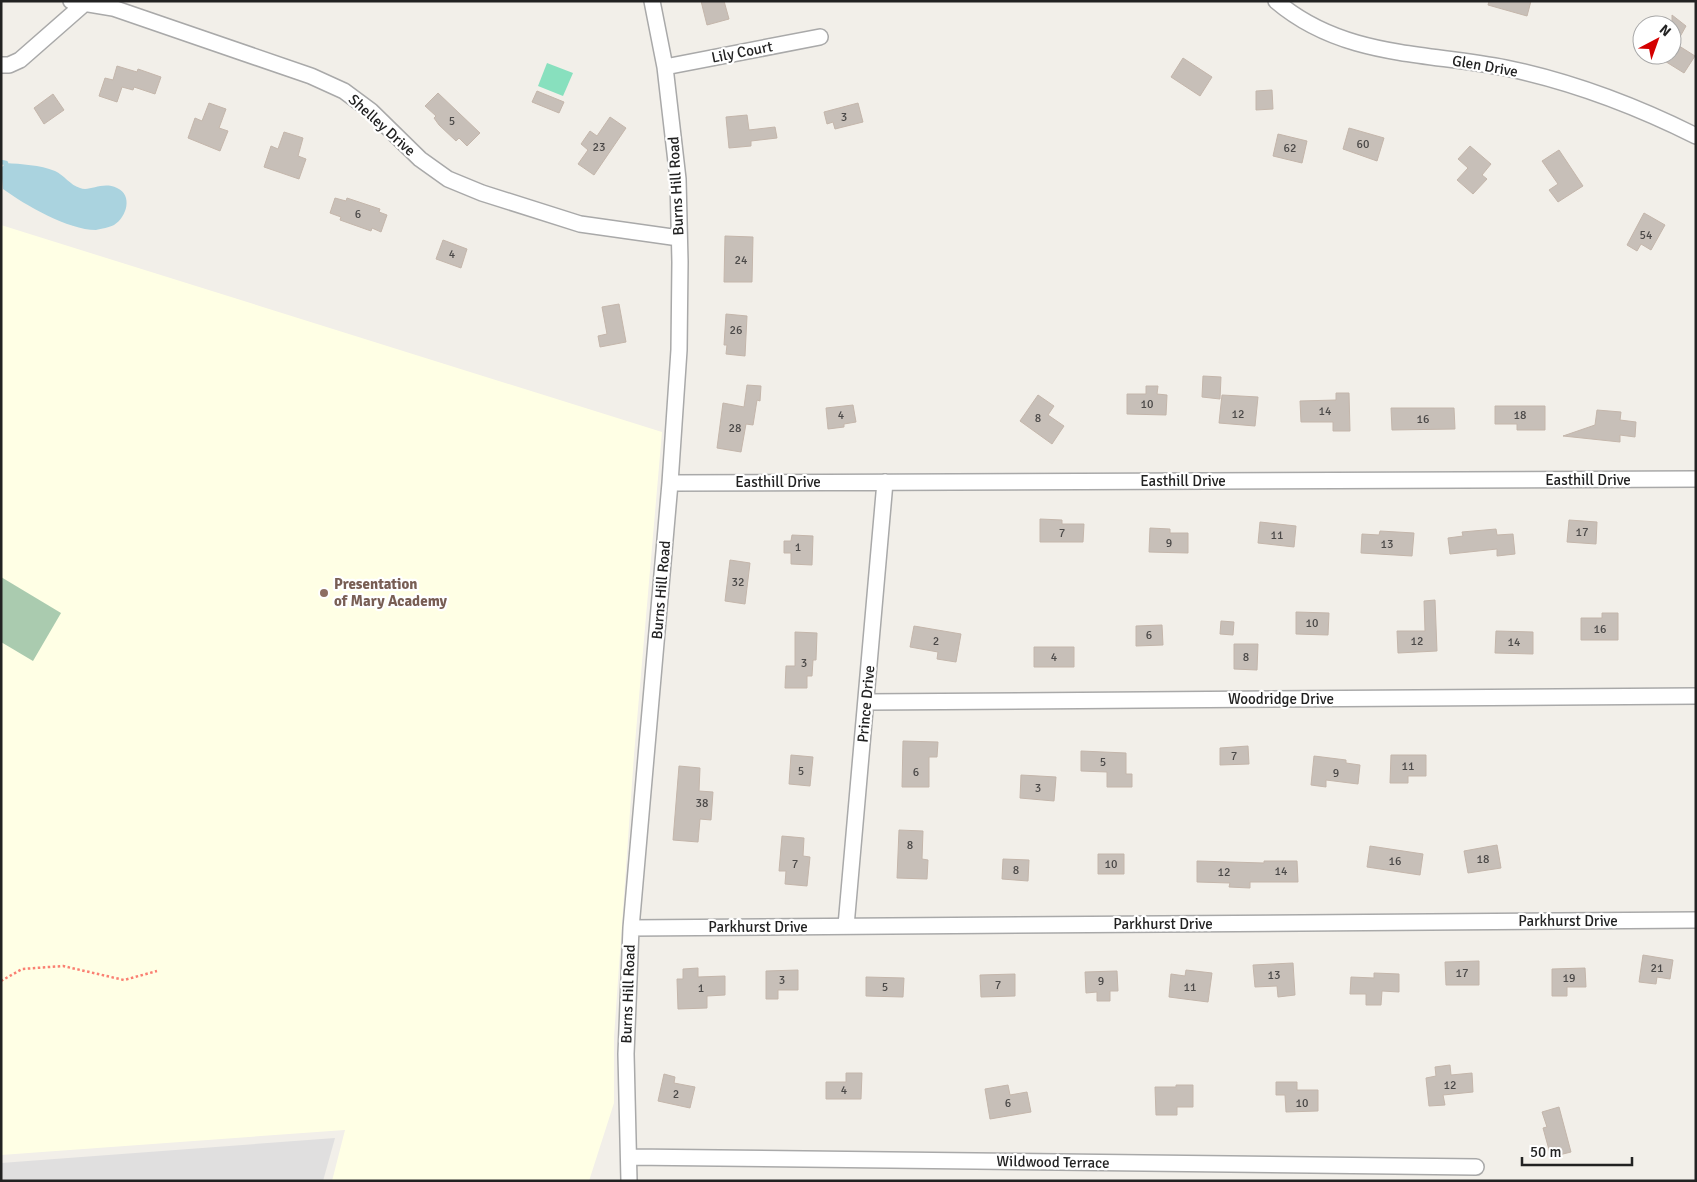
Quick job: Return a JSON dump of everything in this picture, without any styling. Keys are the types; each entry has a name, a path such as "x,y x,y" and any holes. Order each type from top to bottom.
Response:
{"street":[{"name":"Burns Hill Road","path":"628,1181 626,1054 631,928 680,350 678,180 665,67 652,1"},
{"name":"Glen Drive","path":"1276,1 1306,22 1345,40 1369,48 1505,68 1573,84 1638,109 1696,136"},
{"name":"Shelley Drive","path":"1,65 9,65 20,60 78,2 113,8 311,76 344,91 371,111 420,160 448,179 482,193 580,224 679,238"},
{"name":"Lily Court","path":"665,67 820,36"},
{"name":"Easthill Drive","path":"670,483 1696,479"},
{"name":"Prince Drive","path":"846,926 885,482"},
{"name":"Woodridge Drive","path":"866,702 1696,696"},
{"name":"Parkhurst Drive","path":"631,928 1696,920"},
{"name":"Wildwood Terrace","path":"629,1157 1476,1167"}],"path":[{"path":"1,981 22,969 63,966 124,980 157,971"}],"shaded area":[{"name":"Presentation of Mary Academy","path":"1,225 662,432 634,755 614,1037 614,1103 589,1181 332,1181 345,1130 1,1155"},
{"path":"1,577 61,613 33,661 1,642"},
{"path":"335,1138 323,1181 1,1181 1,1163"}],"green space":[{"path":"547,63 573,73 563,96 538,86"}],"water":[{"path":"6,163 49,169 58,173 73,185 84,189 101,186 117,188 122,191 127,201 125,212 114,225 96,230 73,226 47,216 3,189 1,168"}],"building":[{"path":"701,1 724,1 729,19 707,25"},
{"path":"1489,1 1531,1 1527,16 1488,5"},
{"path":"1682,23 1686,26 1682,33"},
{"path":"1682,48 1695,56 1684,73 1671,65 1682,65"},
{"path":"1183,58 1212,77 1200,96 1171,77"},
{"path":"117,66 137,72 138,69 161,77 155,94 134,87 133,90 122,87 117,102 99,96 105,78 113,80"},
{"path":"1272,90 1273,109 1256,110 1256,91"},
{"path":"537,91 564,102 559,113 532,102"},
{"path":"438,93 480,133 467,146 459,138 456,141 439,125 434,118 436,116 425,106"},
{"path":"53,94 64,110 44,124 34,108"},
{"path":"209,103 226,109 219,128 228,131 220,151 188,138 195,118 202,121"},
{"path":"858,103 863,122 835,129 833,122 827,124 824,112"},
{"path":"747,115 749,130 775,127 777,138 751,141 751,146 729,148 726,117"},
{"path":"610,117 626,128 594,175 578,164 588,150 581,144 590,131 597,136"},
{"path":"1349,128 1384,138 1377,161 1343,149"},
{"path":"284,132 303,138 298,156 306,159 299,179 264,167 271,146 278,149"},
{"path":"1278,134 1307,141 1302,163 1273,156"},
{"path":"1470,146 1491,164 1482,175 1487,179 1473,194 1457,180 1468,168 1458,159"},
{"path":"1559,150 1583,186 1558,202 1549,190 1558,184 1542,161"},
{"path":"335,198 346,201 347,198 380,209 379,212 387,215 381,232 372,228 371,231 340,220 341,217 330,213"},
{"path":"1644,213 1665,225 1651,250 1641,244 1637,251 1627,245"},
{"path":"725,236 753,237 752,282 724,282"},
{"path":"443,240 467,249 461,268 436,259"},
{"path":"619,304 626,342 600,347 598,336 607,334 602,307"},
{"path":"726,314 747,316 745,356 726,354 727,345 724,345"},
{"path":"1203,376 1221,377 1220,399 1202,397"},
{"path":"747,385 761,386 760,401 757,400 753,425 746,424 741,452 717,448 723,403 744,407"},
{"path":"1146,386 1158,386 1157,394 1167,395 1166,415 1127,414 1127,394 1146,394"},
{"path":"1336,393 1349,393 1350,431 1333,431 1333,422 1301,422 1300,401 1336,400"},
{"path":"1038,395 1054,406 1048,415 1064,426 1052,444 1020,421"},
{"path":"1222,395 1258,397 1255,426 1219,423"},
{"path":"853,405 856,422 844,424 844,427 828,429 826,408"},
{"path":"1495,406 1545,406 1545,430 1517,430 1517,424 1495,424"},
{"path":"1391,408 1454,408 1455,429 1392,430"},
{"path":"1597,410 1621,412 1620,420 1636,422 1635,437 1620,435 1620,442 1563,436 1595,425"},
{"path":"1040,519 1062,520 1062,524 1084,524 1083,542 1040,542"},
{"path":"1569,520 1597,522 1596,544 1567,542"},
{"path":"1260,522 1296,526 1294,547 1258,543"},
{"path":"1150,528 1170,529 1170,533 1188,533 1188,553 1149,552"},
{"path":"1496,529 1497,535 1513,534 1515,554 1497,556 1497,549 1450,554 1448,538 1463,536 1462,532"},
{"path":"1380,531 1414,533 1412,556 1361,553 1362,534 1379,535"},
{"path":"792,535 813,536 812,565 791,564 791,553 784,553 784,541 791,541"},
{"path":"730,560 750,563 745,604 725,601"},
{"path":"1435,600 1437,651 1398,653 1397,631 1425,631 1424,601"},
{"path":"1296,612 1329,613 1328,635 1296,634"},
{"path":"1602,613 1618,613 1618,640 1581,640 1581,618 1602,618"},
{"path":"1221,621 1234,622 1233,635 1220,634"},
{"path":"1162,625 1163,645 1136,646 1136,626"},
{"path":"914,626 961,634 956,662 937,659 938,652 910,647"},
{"path":"1496,631 1533,632 1533,654 1495,653"},
{"path":"795,632 817,633 816,660 813,660 812,676 807,676 807,688 785,688 786,666 795,666"},
{"path":"1234,644 1258,644 1257,670 1234,669"},
{"path":"1034,647 1074,647 1074,667 1034,667"},
{"path":"903,741 938,742 937,757 929,757 929,787 902,787"},
{"path":"1248,746 1249,764 1220,765 1220,748"},
{"path":"1081,751 1126,753 1126,774 1132,774 1132,787 1107,787 1107,772 1081,771"},
{"path":"791,755 813,757 810,786 789,784"},
{"path":"1391,755 1426,755 1426,776 1408,776 1408,783 1390,783"},
{"path":"1314,756 1346,760 1346,763 1360,765 1358,784 1326,780 1326,787 1311,785"},
{"path":"679,766 700,768 699,791 713,792 711,820 700,819 698,842 673,840"},
{"path":"1021,775 1056,777 1054,801 1020,798"},
{"path":"899,830 923,831 922,859 928,860 927,879 897,878"},
{"path":"782,836 804,838 803,856 810,857 807,886 785,884 786,871 779,871"},
{"path":"1497,845 1501,868 1468,873 1464,851"},
{"path":"1370,846 1423,854 1420,875 1367,867"},
{"path":"1098,854 1124,854 1124,874 1098,874"},
{"path":"1003,859 1029,860 1028,881 1002,879"},
{"path":"1197,861 1264,863 1264,861 1297,861 1298,882 1250,882 1250,888 1229,887 1230,883 1197,882"},
{"path":"1643,955 1673,960 1670,979 1657,977 1656,984 1639,982"},
{"path":"1479,961 1479,985 1446,985 1445,962"},
{"path":"1293,963 1295,995 1278,997 1277,986 1255,987 1253,965"},
{"path":"698,968 698,977 725,976 725,995 707,996 707,1008 678,1009 677,979 683,979 683,969"},
{"path":"1585,968 1586,987 1567,987 1567,996 1552,996 1552,969"},
{"path":"798,970 798,990 778,990 778,999 766,999 766,971"},
{"path":"1186,970 1212,973 1208,1002 1169,997 1171,974 1185,976"},
{"path":"1117,971 1118,991 1110,991 1110,1001 1097,1001 1097,992 1086,993 1085,972"},
{"path":"1374,973 1399,974 1399,992 1382,991 1381,1005 1366,1005 1366,994 1350,994 1351,977 1374,978"},
{"path":"1015,974 1015,996 981,997 980,975"},
{"path":"866,977 904,978 903,997 866,996"},
{"path":"1450,1065 1451,1075 1472,1073 1473,1092 1443,1095 1445,1105 1429,1106 1426,1078 1436,1076 1435,1067"},
{"path":"846,1073 862,1073 861,1099 826,1099 826,1082 846,1082"},
{"path":"664,1074 675,1077 674,1083 695,1087 690,1108 658,1101"},
{"path":"1276,1082 1297,1082 1297,1090 1318,1090 1318,1111 1286,1112 1285,1095 1276,1095"},
{"path":"1008,1085 1010,1095 1027,1092 1031,1112 990,1119 985,1089"},
{"path":"1176,1085 1193,1085 1193,1107 1177,1107 1177,1115 1156,1115 1155,1087 1176,1087"},
{"path":"1559,1107 1571,1152 1551,1157 1543,1128 1547,1127 1542,1112"}],"waterway":[{"path":"1,162 6,163"}],"place":[{"name":"Presentation of Mary Academy","path":"324,593"}]}
